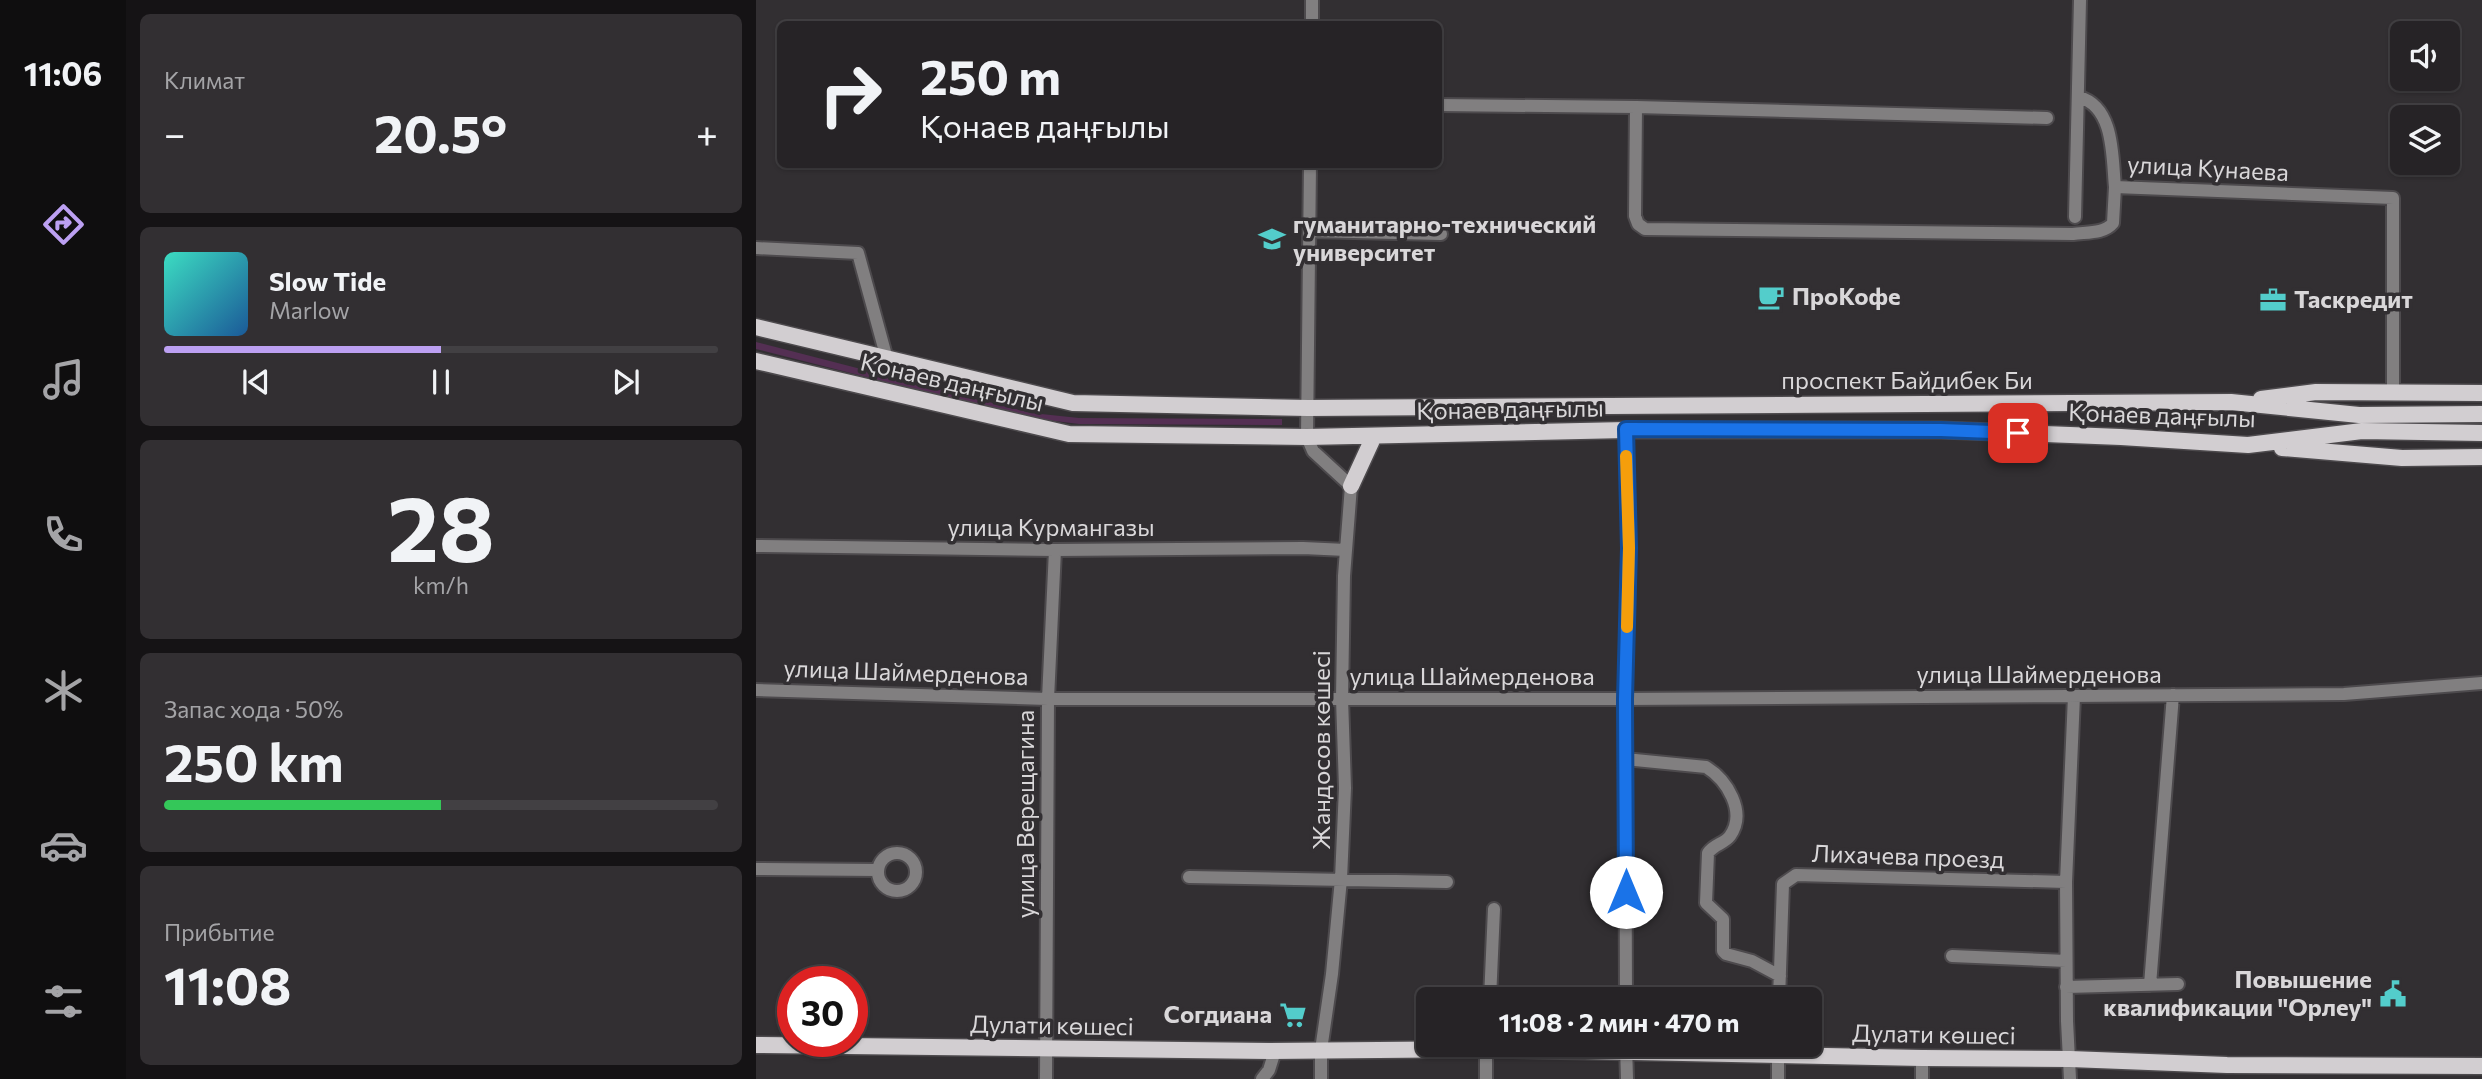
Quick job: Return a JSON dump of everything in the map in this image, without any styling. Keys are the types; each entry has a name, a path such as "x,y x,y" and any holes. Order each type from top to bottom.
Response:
{"main road":[{"name":"Қонаев даңғылы","path":"756,327 1073,403 1331,408"},
{"name":"Қонаев даңғылы","path":"756,361 1069,434 1307,437 1626,429 1941,430 2248,445 2362,431 2482,433"},
{"path":"2231,402 2316,392 2482,393"},
{"name":"проспект Байдибек Би","path":"1331,408 2231,402 2359,415 2482,414"},
{"path":"1351,486 1374,436"},
{"path":"2248,445 2402,458 2482,457"},
{"name":"Дулати көшесі","path":"756,1045 1275,1051 1416,1048"},
{"name":"Дулати көшесі","path":"1822,1052 1922,1058 2070,1059 2227,1072 2482,1066"}],"street":[{"path":"1311,21 1312,0"},
{"path":"2075,217 2084,98 2080,0"},
{"name":"улица Кунаева","path":"2084,98 2099,111 2110,135 2115,187 2393,198 2393,392"},
{"path":"1442,106 1636,107 2047,118"},
{"path":"1636,107 1635,216 1638,225 1645,229 2073,234 2110,228 2113,223 2115,187"},
{"path":"1310,168 1307,437 1313,451 1351,486"},
{"path":"1310,231 1441,234"},
{"path":"756,248 858,253 887,359"},
{"path":"1626,429 1629,548 1625,699 1626,987"},
{"name":"Жандосов көшесі","path":"1321,1079 1321,1050 1342,879 1345,788 1342,698 1346,550 1351,486"},
{"name":"улица Курмангазы","path":"756,546 1346,550"},
{"name":"улица Верещагина","path":"1046,1079 1048,699 1055,550"},
{"name":"улица Шаймерденова","path":"756,690 1048,699 1625,699 2344,694 2482,682"},
{"path":"2150,985 2173,695"},
{"path":"2070,1079 2066,987 2066,883 2074,696"},
{"path":"1625,759 1706,767 1726,785 1735,810 1735,822 1727,839 1712,846 1708,853 1706,903 1723,919 1723,951 1726,954 1752,961 1780,976"},
{"path":"756,869 878,870"},
{"name":"Лихачева проезд","path":"1780,987 1783,884 1796,875 2066,883"},
{"path":"1189,877 1447,883"},
{"path":"1491,987 1494,909"},
{"path":"1952,956 2066,961"},
{"path":"2066,987 2178,985"},
{"path":"1262,1079 1269,1070 1275,1051"},
{"path":"1486,1057 1486,1079"},
{"path":"1626,1057 1627,1079"},
{"path":"1778,1057 1779,1079"},
{"path":"1922,1058 1922,1079"}],"shaded area":[{"path":"756,342 1032,413 1079,418 1282,419 1282,425 1079,424 1016,415 756,349"}],"slow traffic":[{"path":"1626,456 1629,548 1627,627"}],"place":[{"name":"гуманитарно-технический университет","path":"1272,239"},
{"name":"ПроКофе","path":"1771,297"},
{"name":"Таскредит","path":"2273,300"},
{"name":"Повышение квалификации \"Орлеу\"","path":"2393,994"},
{"name":"Согдиана","path":"1293,1015"}],"route":[{"path":"1626,892 1625,699 1629,548 1626,429 1941,430 2018,433"}]}
